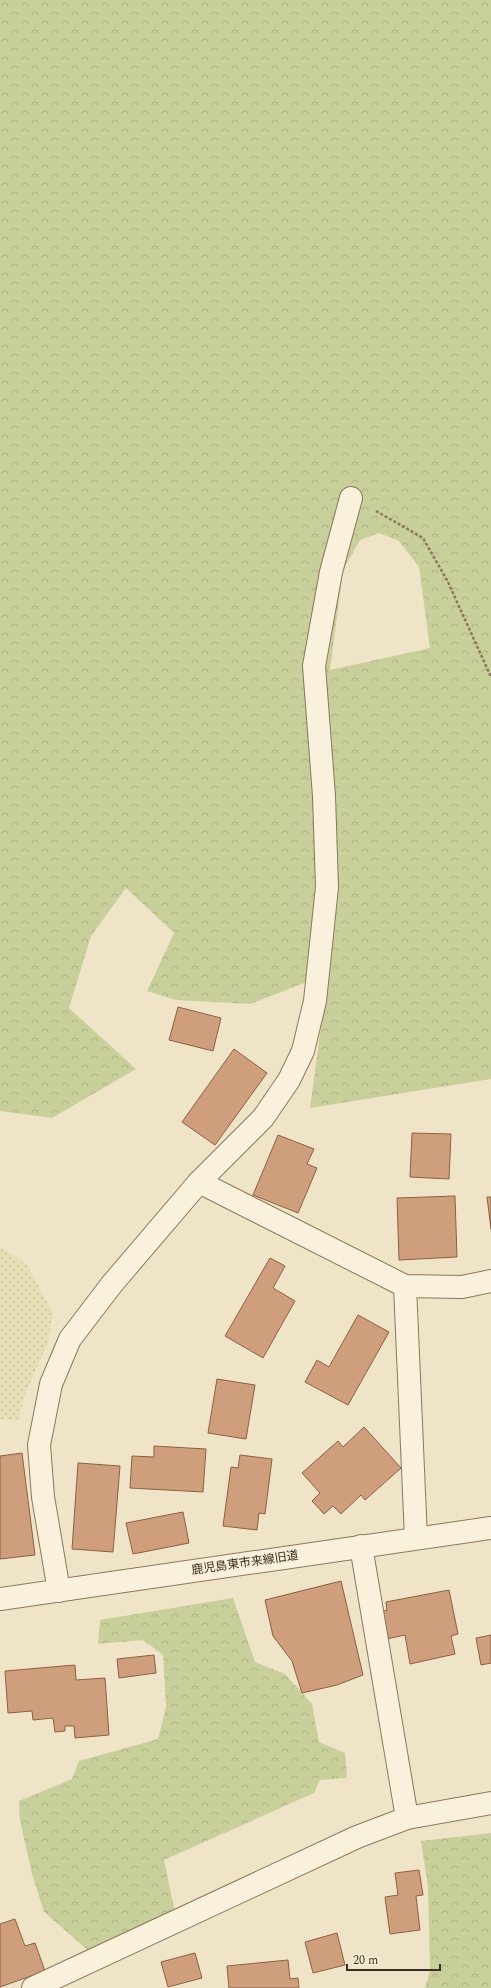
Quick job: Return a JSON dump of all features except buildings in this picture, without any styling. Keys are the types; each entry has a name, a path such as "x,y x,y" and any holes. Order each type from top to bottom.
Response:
{"street":[{"path":"59,1591 43,1497 39,1445 51,1384 70,1339 112,1284 199,1182 263,1118 289,1080 303,1051 315,1001 327,887 324,796 314,666 331,572 351,498"},
{"path":"199,1182 405,1286 462,1287 491,1281"},
{"path":"405,1286 416,1538"},
{"name":"鹿児島東市来線旧道","path":"0,1599 491,1528"},
{"path":"361,1546 407,1818"},
{"path":"33,1988 350,1841 407,1818 491,1803"}],"path":[{"path":"351,498 423,538 448,582 491,677"}],"shaded area":[{"path":"0,1247 27,1265 53,1313 48,1342 26,1392 18,1420 0,1419"}],"green space":[{"path":"0,0 491,0 491,1079 310,1108 328,974 250,1004 176,1000 147,991 174,933 126,888 91,936 69,1008 136,1069 52,1118 0,1111","holes":["379,533 399,541 419,567 430,648 330,670 343,570 360,540"]},
{"path":"233,1598 255,1662 285,1674 312,1704 319,1742 345,1753 347,1778 320,1780 314,1793 164,1860 175,1913 90,1952 44,1912 32,1874 20,1821 19,1801 72,1779 79,1761 158,1739 166,1707 163,1655 143,1640 98,1644 100,1620"},
{"path":"491,1833 491,1988 425,1988 430,1971 428,1887 421,1841"}]}
